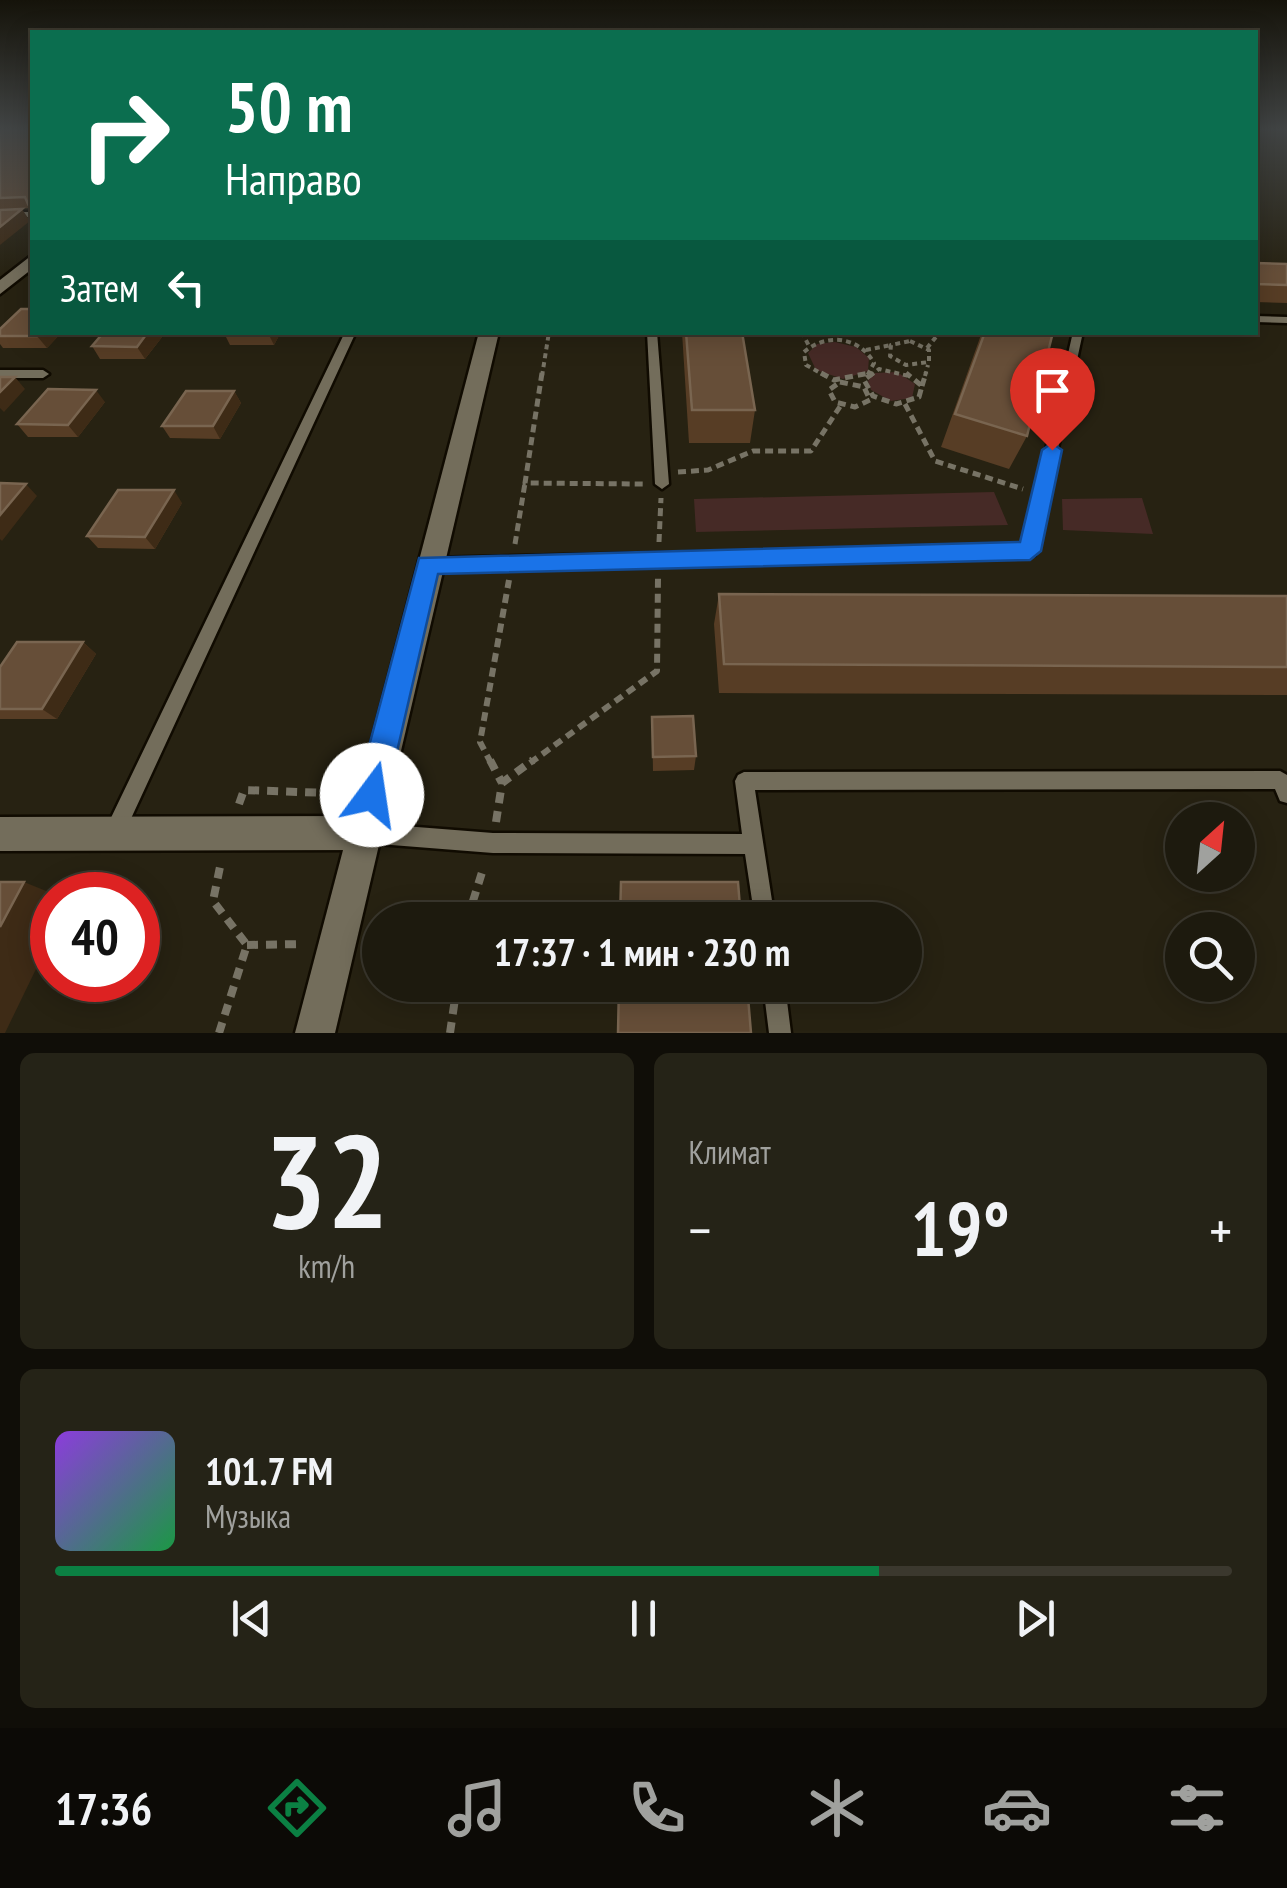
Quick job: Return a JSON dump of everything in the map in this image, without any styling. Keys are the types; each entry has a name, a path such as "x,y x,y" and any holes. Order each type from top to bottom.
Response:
{"street":[{"path":"2,286 30,262"},
{"path":"2,286 30,284"},
{"path":"315,1033 428,564 488,335"},
{"path":"0,834 362,833"}],"lane":[{"path":"0,215 30,214"},
{"path":"1258,318 1287,320"},
{"path":"115,832 350,335"},
{"path":"652,335 661,478"},
{"path":"428,564 1030,551 1077,335"},
{"path":"0,374 43,374"},
{"path":"763,902 744,780 1280,780 1287,794"},
{"path":"362,833 493,843 755,844"},
{"path":"776,1002 780,1033"}],"path":[{"path":"473,902 493,843 502,783 480,742 549,335"},
{"path":"804,335 809,346 804,358 806,366 823,377 846,381 888,402 905,404 920,398 932,354 910,341 866,350 836,339 809,346"},
{"path":"926,348 937,335"},
{"path":"892,345 888,352 899,363 919,366 930,362"},
{"path":"866,350 874,363 867,376 867,404 842,405 831,398 829,390 834,383 867,376 879,369 896,369 922,386"},
{"path":"905,404 935,462 1042,496"},
{"path":"525,483 661,478 708,470 753,451 811,452 842,405"},
{"path":"502,783 657,671 661,478"},
{"path":"219,1033 247,946 214,901 228,832 244,790 328,793 349,768 354,750"},
{"path":"450,1033 455,1002"}],"shaded area":[{"path":"835,342 856,347 869,358 868,371 843,379 816,370 808,353 817,344"},
{"path":"897,372 915,384 912,398 891,401 871,390 868,381 875,373"},
{"path":"994,492 1008,525 696,532 694,499"},
{"path":"1142,498 1153,534 1063,530 1062,499"}],"building":[{"path":"0,177 30,177 28,204 25,197 0,198"},
{"path":"22,209 0,227 0,210"},
{"path":"1258,263 1287,264 1287,285 1258,284"},
{"path":"21,309 30,309 30,335 38,335 0,336 0,329"},
{"path":"101,335 146,335 137,347 92,346"},
{"path":"686,335 742,335 755,410 692,410"},
{"path":"984,335 1052,335 1027,436 955,414"},
{"path":"0,377 15,377 0,392"},
{"path":"48,389 96,390 68,425 17,424"},
{"path":"186,391 234,391 213,426 162,426"},
{"path":"0,483 26,484 0,515"},
{"path":"118,490 174,490 145,537 87,536"},
{"path":"719,594 1287,596 1287,667 724,664"},
{"path":"17,642 83,642 42,709 0,709 0,667"},
{"path":"693,716 696,756 653,757 652,717"},
{"path":"0,882 24,882 0,927"},
{"path":"621,882 738,882 740,902 620,902"},
{"path":"619,1002 748,1002 751,1033 618,1033"}],"route":[{"path":"372,795 428,564 1030,551 1052,450"}]}
